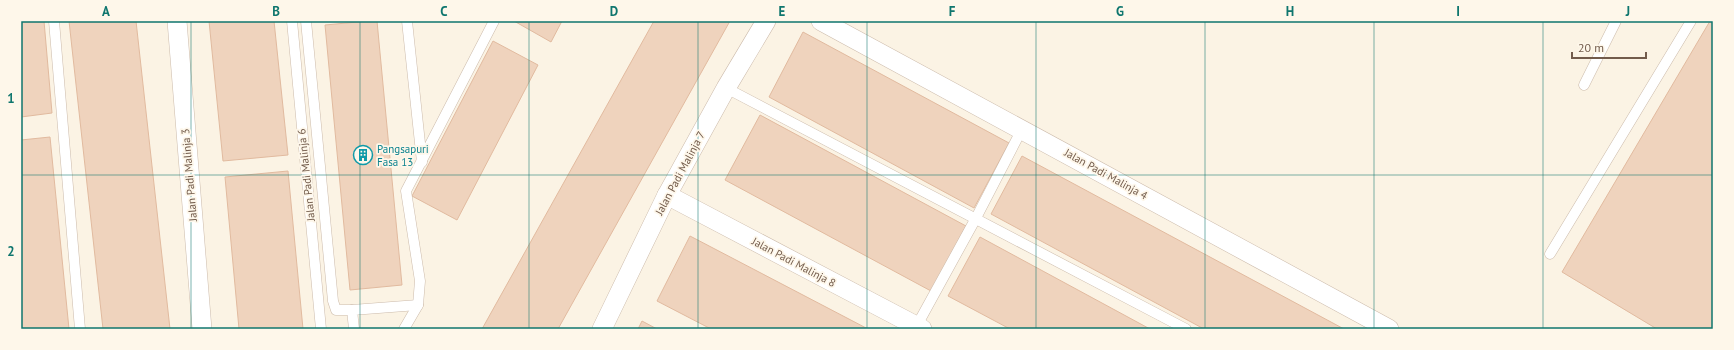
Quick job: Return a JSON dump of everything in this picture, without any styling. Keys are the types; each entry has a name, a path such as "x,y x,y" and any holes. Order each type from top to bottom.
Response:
{"street":[{"name":"Jalan Padi Malinja 3","path":"177,21 202,329"},
{"name":"Jalan Padi Malinja 7","path":"602,329 667,195 726,88 766,21"},
{"name":"Jalan Padi Malinja 4","path":"821,21 1390,329"},
{"name":"Jalan Padi Malinja 8","path":"667,195 918,328"}],"lane":[{"path":"54,21 80,329"},
{"name":"Jalan Padi Malinja 6","path":"292,21 321,329"},
{"path":"306,21 333,301 336,310 418,305"},
{"path":"407,21 422,162"},
{"path":"404,329 418,305 420,281 406,191 494,21"},
{"path":"1584,86 1616,21"},
{"path":"1550,254 1691,21"},
{"path":"726,88 1186,329"},
{"path":"918,328 1022,129"},
{"path":"352,310 354,329"}],"building":[{"path":"21,21 44,21 52,113 21,117"},
{"path":"69,21 136,21 170,329 103,329"},
{"path":"209,21 274,21 288,155 223,161"},
{"name":"Pangsapuri Fasa 13","path":"377,21 402,285 350,290 325,25"},
{"path":"514,21 562,21 551,42"},
{"path":"654,21 730,21 558,329 482,329"},
{"path":"1710,21 1713,21 1713,329 1657,329 1562,272"},
{"path":"803,32 1009,143 974,208 769,97"},
{"name":"Pangsapuri Fasa 13","path":"493,41 538,65 457,220 412,196"},
{"path":"760,115 966,226 931,291 725,180"},
{"path":"50,137 69,329 21,329 21,140"},
{"path":"1022,156 1344,329 1204,329 991,214"},
{"path":"288,171 303,329 239,329 225,177"},
{"path":"690,236 868,329 711,329 657,301"},
{"path":"980,237 1150,329 1010,329 948,296"},
{"path":"642,321 657,329 638,329"}],"place":[{"name":"Pangsapuri Fasa 13","path":"363,155"}]}
